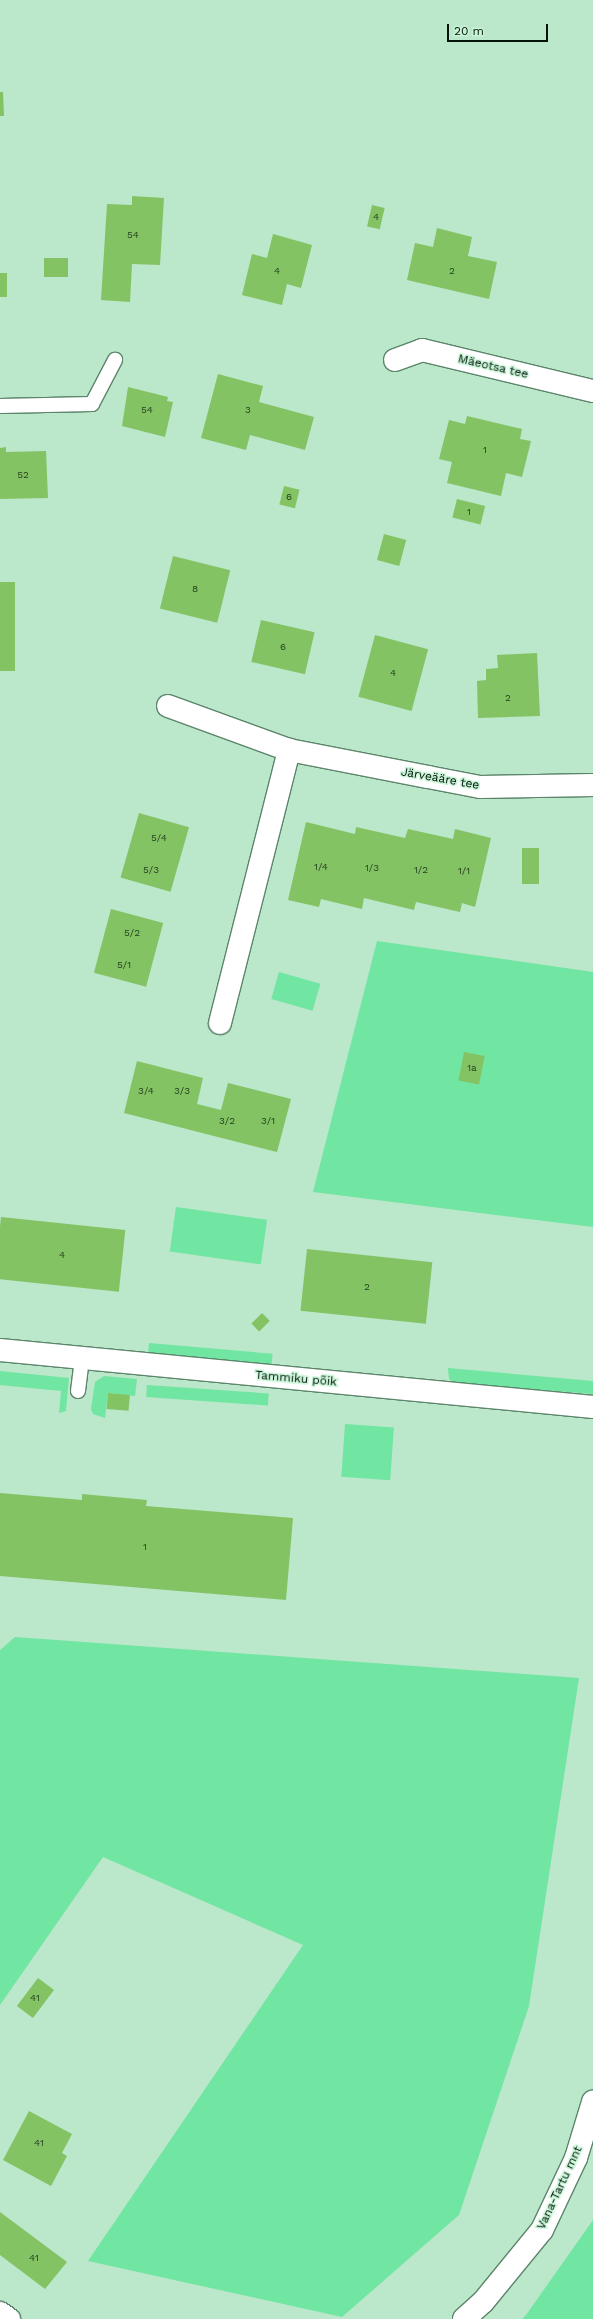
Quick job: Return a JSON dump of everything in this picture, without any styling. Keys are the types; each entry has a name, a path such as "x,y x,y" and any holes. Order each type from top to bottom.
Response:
{"street":[{"name":"Mäeotsa tee","path":"395,360 422,350 593,391"},
{"name":"Järveääre tee","path":"168,706 289,750 480,786 593,785"},
{"path":"220,1023 289,750"},
{"name":"Tammiku põik","path":"0,1350 82,1360 593,1407"},
{"name":"Vana-Tartu mnt","path":"464,2319 483,2302 542,2230 576,2158 593,2102"},
{"path":"0,2313 9,2319"}],"lane":[{"path":"0,406 92,404 115,360"},
{"path":"78,1391 82,1360"}],"green space":[{"path":"377,941 593,972 593,1227 313,1192"},
{"path":"279,972 320,984 313,1011 271,999"},
{"path":"176,1207 267,1220 261,1264 170,1252"},
{"path":"149,1343 273,1354 271,1367 148,1356"},
{"path":"448,1368 593,1381 593,1394 455,1383 449,1379"},
{"path":"0,1371 69,1378 66,1411 59,1413 61,1391 0,1385"},
{"path":"104,1376 137,1379 135,1396 108,1393 105,1418 93,1414 91,1409 95,1382"},
{"path":"147,1385 269,1394 268,1405 146,1397"},
{"path":"345,1424 394,1427 390,1480 341,1477"},
{"path":"15,1637 579,1678 529,2006 459,2215 342,2317 88,2261 303,1945 103,1857 0,2005 0,1650"},
{"path":"593,2220 593,2319 522,2319 526,2315"}],"building":[{"path":"0,92 3,92 4,116 0,116"},
{"path":"132,196 164,198 160,265 132,264 130,302 101,300 107,204 132,205"},
{"path":"372,205 385,208 380,229 367,226"},
{"path":"437,228 472,237 468,256 497,262 489,299 407,280 415,243 433,247"},
{"path":"273,234 312,245 301,288 287,284 282,305 242,295 252,254 267,258"},
{"path":"44,258 68,258 68,277 44,277"},
{"path":"0,273 7,273 7,297 0,297"},
{"path":"218,374 263,386 259,402 314,417 305,450 250,435 246,450 201,438"},
{"path":"128,387 168,397 167,401 173,402 165,437 122,426"},
{"path":"467,416 522,429 520,439 531,441 522,477 506,473 501,496 447,483 452,462 439,459 449,420 465,424"},
{"path":"6,447 6,452 46,451 48,498 0,499 0,448"},
{"path":"284,486 300,490 295,508 279,504"},
{"path":"457,499 485,506 481,524 452,517"},
{"path":"384,534 406,540 399,566 377,560"},
{"path":"173,556 230,570 217,623 160,608"},
{"path":"0,582 15,582 15,671 0,671"},
{"path":"261,620 315,632 305,674 251,662"},
{"path":"375,635 428,649 412,711 358,697"},
{"path":"537,653 540,716 478,718 477,681 486,680 486,669 498,668 497,655"},
{"path":"139,813 189,827 171,892 121,877"},
{"path":"306,822 355,834 356,827 405,838 408,829 453,839 455,829 491,838 475,907 462,903 460,912 416,902 414,910 364,898 362,909 321,899 319,907 288,900"},
{"path":"522,848 539,848 539,884 522,884"},
{"path":"111,909 163,923 146,987 94,973"},
{"path":"464,1052 485,1056 479,1084 458,1080"},
{"path":"137,1061 203,1078 197,1104 221,1110 228,1083 291,1099 277,1152 124,1113"},
{"path":"1,1217 125,1230 119,1292 0,1279"},
{"path":"307,1249 432,1262 426,1324 301,1311"},
{"path":"262,1313 270,1321 259,1331 251,1324"},
{"path":"108,1393 130,1395 129,1411 107,1409"},
{"path":"0,1493 82,1500 82,1494 147,1500 146,1506 293,1518 286,1600 0,1576"},
{"path":"38,1978 54,1990 33,2018 17,2006"},
{"path":"29,2111 72,2134 62,2153 67,2156 51,2186 3,2160"},
{"path":"0,2212 67,2262 45,2289 0,2255"}]}
